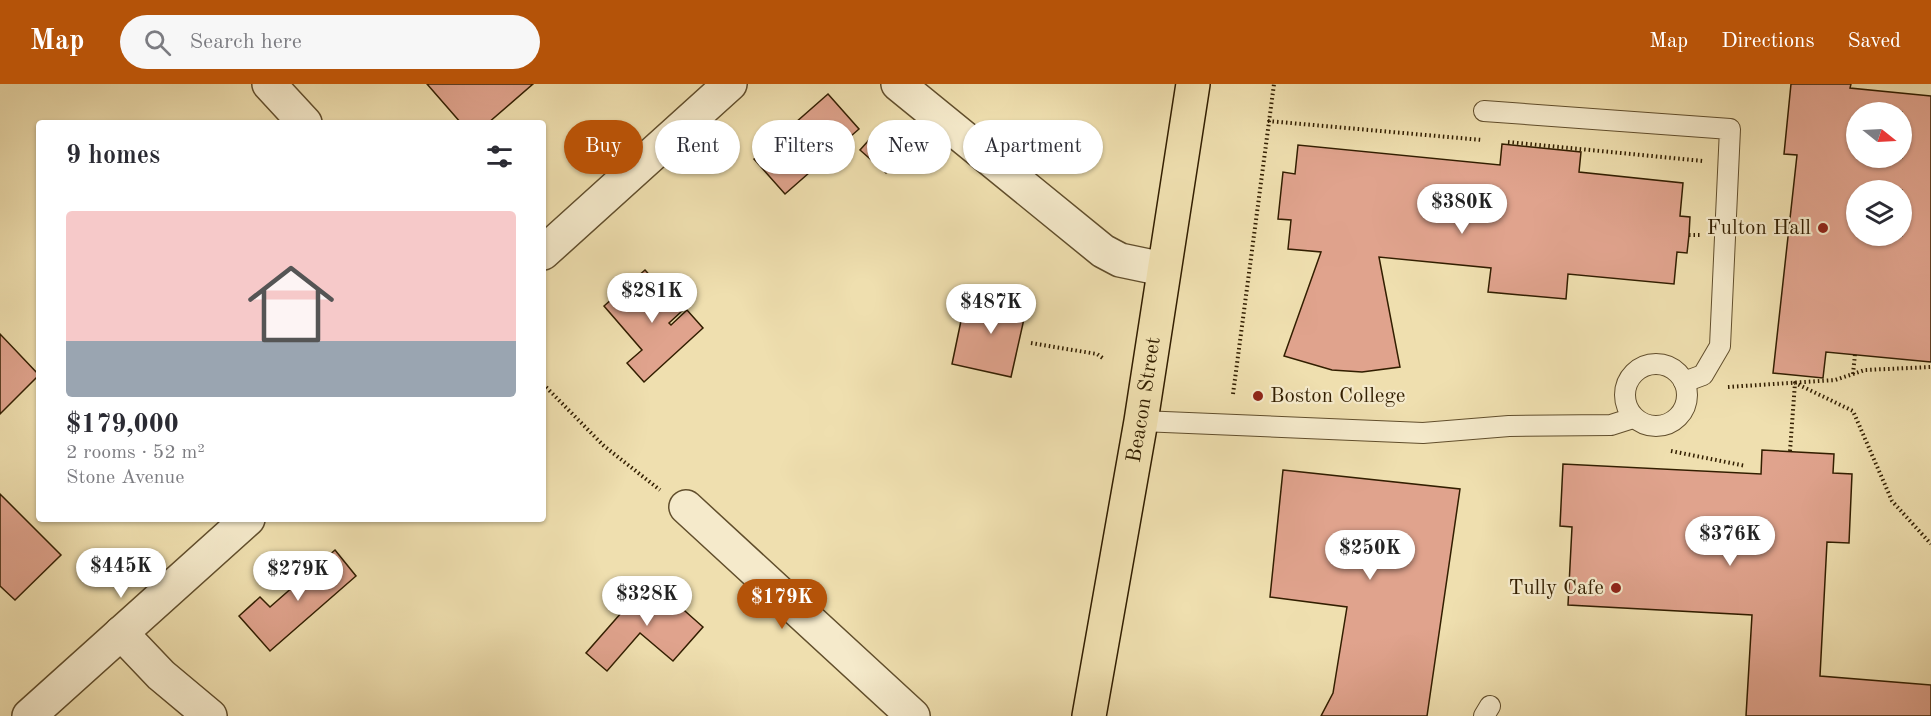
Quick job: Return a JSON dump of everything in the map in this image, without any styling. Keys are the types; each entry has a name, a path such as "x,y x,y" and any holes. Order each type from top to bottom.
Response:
{"main road":[{"name":"Beacon Street","path":"1089,716 1141,421 1193,84"}],"street":[{"path":"269,84 302,120"},
{"path":"546,250 730,84"},
{"path":"898,84 1103,251 1120,260 1163,270"},
{"path":"686,507 913,716"},
{"path":"29,716 245,522"},
{"path":"121,633 161,675 210,716"}],"lane":[{"path":"1484,111 1731,129 1720,346 1703,375 1684,382"},
{"path":"1661,364 1675,370 1684,382 1687,400 1680,416 1666,426 1648,426 1633,417 1625,404 1625,388 1632,374 1645,365 1661,364"},
{"path":"1141,421 1423,432 1509,426 1611,425 1633,417"}],"path":[{"path":"1233,394 1274,84"},
{"path":"1268,121 1494,141"},
{"path":"1505,142 1697,158 1707,164"},
{"path":"1689,235 1705,235"},
{"path":"1031,343 1097,354 1104,359"},
{"path":"1853,374 1855,354"},
{"path":"1728,387 1835,380 1865,370 1931,367"},
{"path":"1790,452 1795,383"},
{"path":"1795,383 1852,411 1892,501 1931,544"},
{"path":"546,387 604,446 646,480 686,507"},
{"path":"1671,451 1746,466"}],"building":[{"path":"427,84 533,84 491,120 458,120"},
{"name":"Fulton Hall","path":"1791,84 1851,84 1850,88 1931,96 1931,362 1826,352 1823,378 1773,373 1797,155 1784,154"},
{"path":"828,94 851,120 798,120"},
{"path":"867,142 867,156 860,150"},
{"path":"1502,144 1581,152 1579,172 1683,183 1680,216 1690,217 1689,235 1687,253 1677,252 1674,284 1568,274 1566,299 1488,292 1491,268 1379,257 1400,367 1362,372 1332,370 1284,356 1321,252 1288,249 1291,220 1278,219 1283,172 1295,174 1298,145 1500,165"},
{"path":"767,174 808,174 785,194"},
{"path":"645,270 682,311 669,323 671,325 687,310 703,328 644,382 627,363 642,350 604,306"},
{"path":"982,291 1028,301 1011,377 952,364 962,316 976,319"},
{"path":"0,334 36,372 36,378 0,414"},
{"path":"1762,450 1834,454 1833,473 1852,474 1849,543 1827,542 1820,676 1931,685 1931,716 1746,716 1752,615 1568,605 1572,527 1560,526 1563,464 1761,474"},
{"path":"1283,470 1460,489 1427,716 1321,716 1333,693 1347,607 1270,597"},
{"path":"0,494 61,555 15,600 0,586"},
{"path":"335,550 356,576 270,651 239,616 260,597 270,607"},
{"path":"650,580 703,627 673,661 640,633 607,671 586,653"}],"place":[{"name":"Fulton Hall","path":"1823,228"},
{"name":"Boston College","path":"1258,396"},
{"name":"Tully Cafe","path":"1616,588"}]}
